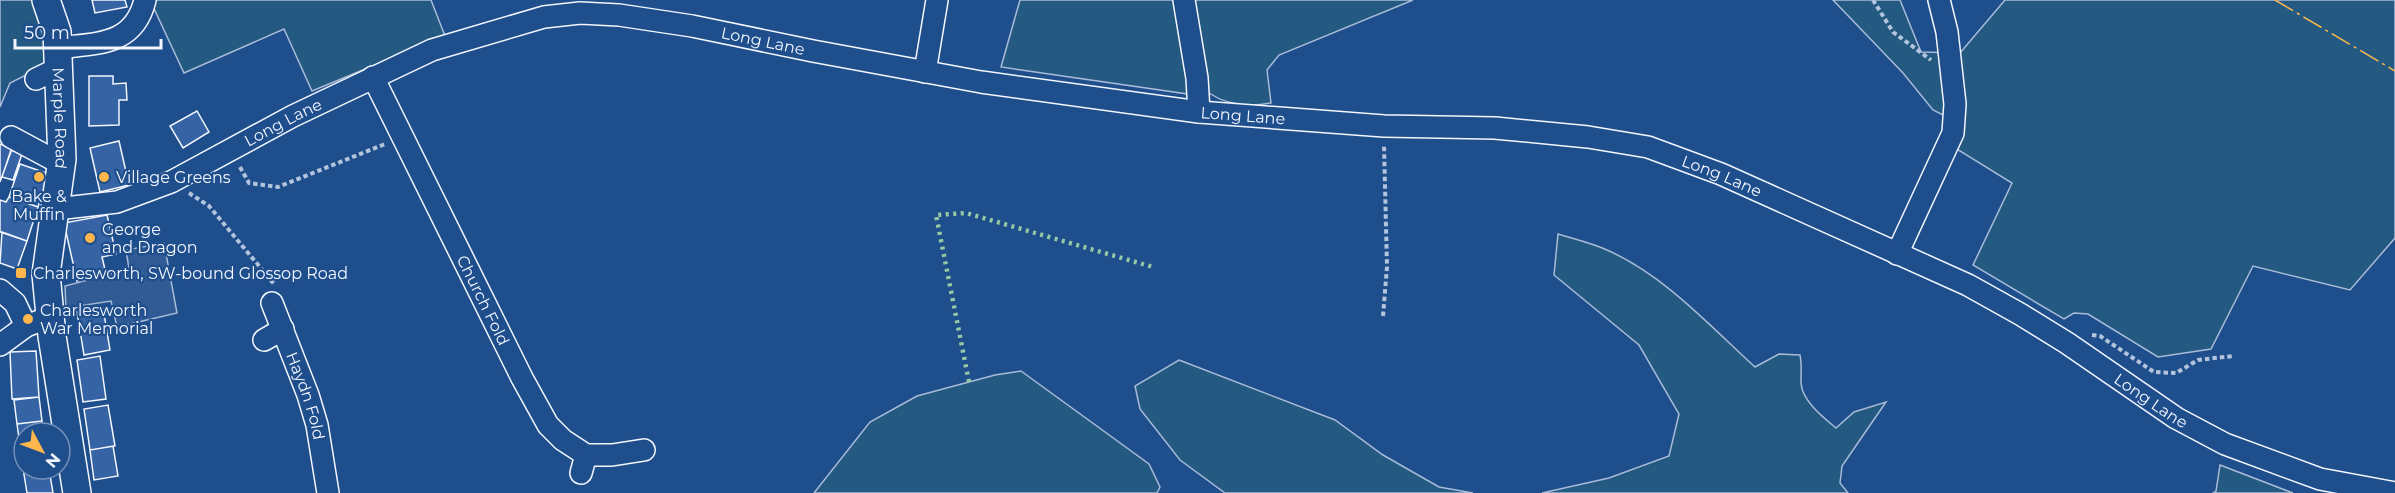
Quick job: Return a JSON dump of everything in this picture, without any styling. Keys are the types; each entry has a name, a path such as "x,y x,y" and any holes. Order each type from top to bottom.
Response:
{"main road":[{"name":"Marple Road","path":"46,0 57,32 51,65 62,159 38,322 77,493"}],"street":[{"path":"51,65 110,42 135,25 141,17 145,0"},
{"path":"926,72 937,0"},
{"path":"1184,0 1197,78 1199,112"},
{"path":"1897,254 1953,133 1955,104 1947,32 1939,0"},
{"name":"Long Lane","path":"56,209 117,202 171,182 373,77 432,50 544,17 580,13 619,15 692,26 981,82 1199,112 1384,126 1495,128 1588,136 1648,147 1721,174 1968,285 2067,343 2176,418 2225,444 2272,464 2320,479 2395,493"},
{"name":"Church Fold","path":"373,77 522,378 549,425 584,464 612,455 644,450"},
{"path":"11,137 52,159 62,159"},
{"path":"0,290 38,322 6,339 0,345"},
{"name":"Haydn Fold","path":"272,303 297,364 317,425 328,493"},
{"path":"264,340 283,329"}],"path":[{"path":"1873,0 1893,32 1952,78"},
{"path":"1383,316 1387,267 1384,126"},
{"path":"231,149 249,183 278,187 403,136"},
{"path":"209,206 274,285 272,303"},
{"path":"2067,343 2081,333 2100,336 2154,372 2176,373 2198,360 2233,356"}],"shaded area":[{"path":"0,0 32,0 40,16 48,64 10,83 0,107"},
{"path":"150,0 431,0 445,36 312,91 284,29 184,73"},
{"path":"1020,0 1178,0 1188,94 1001,67"},
{"path":"1194,0 1413,0 1279,55 1267,70 1271,103 1247,105 1224,101 1209,93"},
{"path":"1833,0 1900,0 1921,52 1960,53 2005,0 2395,0 2395,238 2350,290 2253,266 2211,349 2158,357 2088,314 2074,313 2064,319 1973,265 2012,183 1947,143 1953,120 1933,110 1903,73"},
{"path":"1558,234 1607,250 1648,273 1685,302 1755,367 1779,354 1800,355 1802,390 1814,408 1836,428 1854,412 1886,402 1842,466 1840,483 1848,493 1542,493 1609,478 1669,456 1679,414 1639,345 1554,275"},
{"path":"164,243 177,313 117,327 111,301 66,308 65,286 129,269 126,250"},
{"path":"1179,360 1335,420 1383,455 1439,487 1473,493 1225,493 1180,460 1140,409 1135,386"},
{"path":"1021,371 1149,464 1160,487 1157,493 814,493 870,422 917,396 995,375"},
{"path":"2220,465 2293,493 2213,493 2216,491"}],"building":[{"path":"92,0 125,0 127,7 95,13"},
{"path":"89,76 113,76 113,84 126,83 127,100 119,100 119,125 89,126"},
{"path":"197,111 209,132 183,148 170,126"},
{"path":"119,141 129,185 100,192 90,148"},
{"path":"0,144 12,149 0,182"},
{"path":"11,150 22,154 13,180 2,177"},
{"path":"20,164 49,174 38,207 9,197"},
{"path":"9,197 38,207 27,241 0,232 0,200 6,202"},
{"name":"George and Dragon","path":"107,215 116,254 102,257 106,274 77,281 64,223"},
{"path":"2,232 27,241 17,269 0,263"},
{"path":"103,308 110,350 84,355 77,312"},
{"path":"36,351 39,397 12,399 10,352"},
{"path":"100,356 106,399 83,402 77,360"},
{"path":"39,397 42,421 17,421 14,400"},
{"path":"108,405 115,446 90,450 84,409"},
{"path":"113,446 118,476 94,480 90,450"},
{"path":"25,481 51,481 53,493 27,493"}],"hedge":[{"path":"969,382 936,215 966,213 1153,267"}],"power":[{"path":"2275,0 2395,71"}],"place":[{"name":"Bake & Muffin","path":"39,177"},
{"name":"Village Greens","path":"104,177"},
{"name":"George and Dragon","path":"90,238"},
{"name":"Charlesworth, SW-bound Glossop Road","path":"21,273"},
{"name":"Charlesworth War Memorial","path":"28,319"}]}
